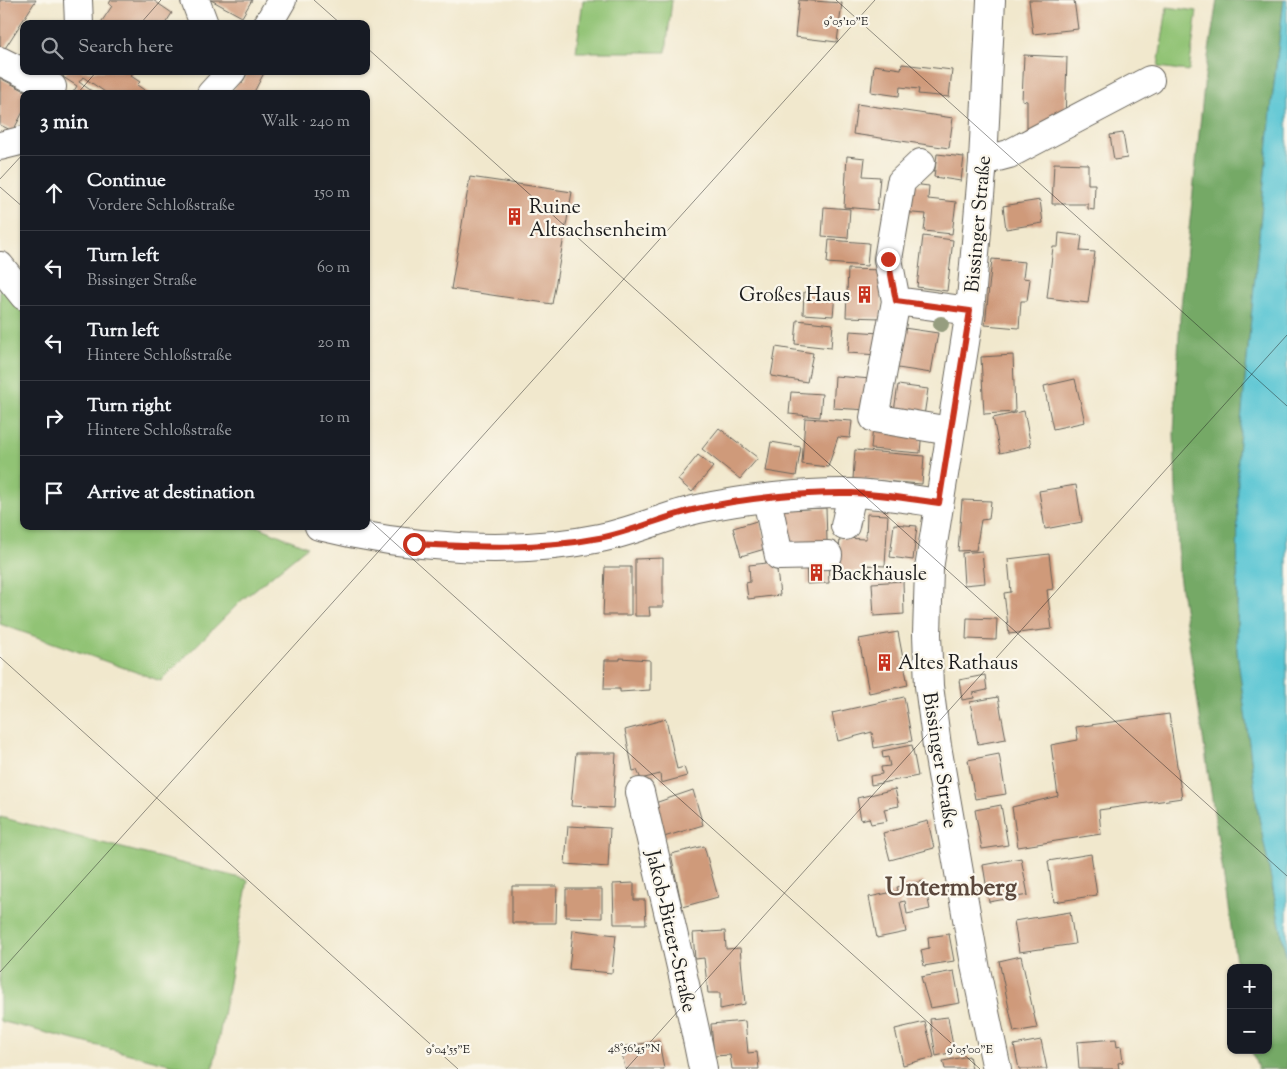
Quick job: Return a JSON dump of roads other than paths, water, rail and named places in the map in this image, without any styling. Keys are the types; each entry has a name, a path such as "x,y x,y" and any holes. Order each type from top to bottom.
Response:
{"street":[{"path":"78,0 79,20"},
{"path":"195,0 202,20"},
{"path":"270,20 282,0"},
{"name":"Bissinger Straße","path":"991,0 982,161 970,311 929,569 927,634 929,686 939,756 974,960 998,1069"},
{"path":"0,61 20,70"},
{"path":"32,75 53,84"},
{"path":"982,161 1009,154 1150,80"},
{"path":"0,146 20,141"},
{"path":"920,163 901,182 899,192 888,259 896,301 874,418 950,431"},
{"path":"0,266 20,291"},
{"path":"896,301 970,311"},
{"path":"339,530 414,544 491,548 560,544 601,538 696,509 767,499 852,493 939,503"},
{"path":"845,526 852,493"},
{"path":"767,499 779,556 828,555"},
{"name":"Jakob-Bitzer-Straße","path":"640,792 677,955 692,1008 703,1069"}],"water":[{"path":"1284,0 1287,0 1287,961 1258,812 1237,651 1238,453 1272,101"}],"place":[{"name":"Ruine Altsachsenheim","path":"515,217"},
{"name":"Großes Haus","path":"864,294"},
{"name":"Backhäusle","path":"817,573"},
{"name":"Altes Rathaus","path":"884,662"}],"district":[{"name":"Untermberg","path":"951,886"}]}
